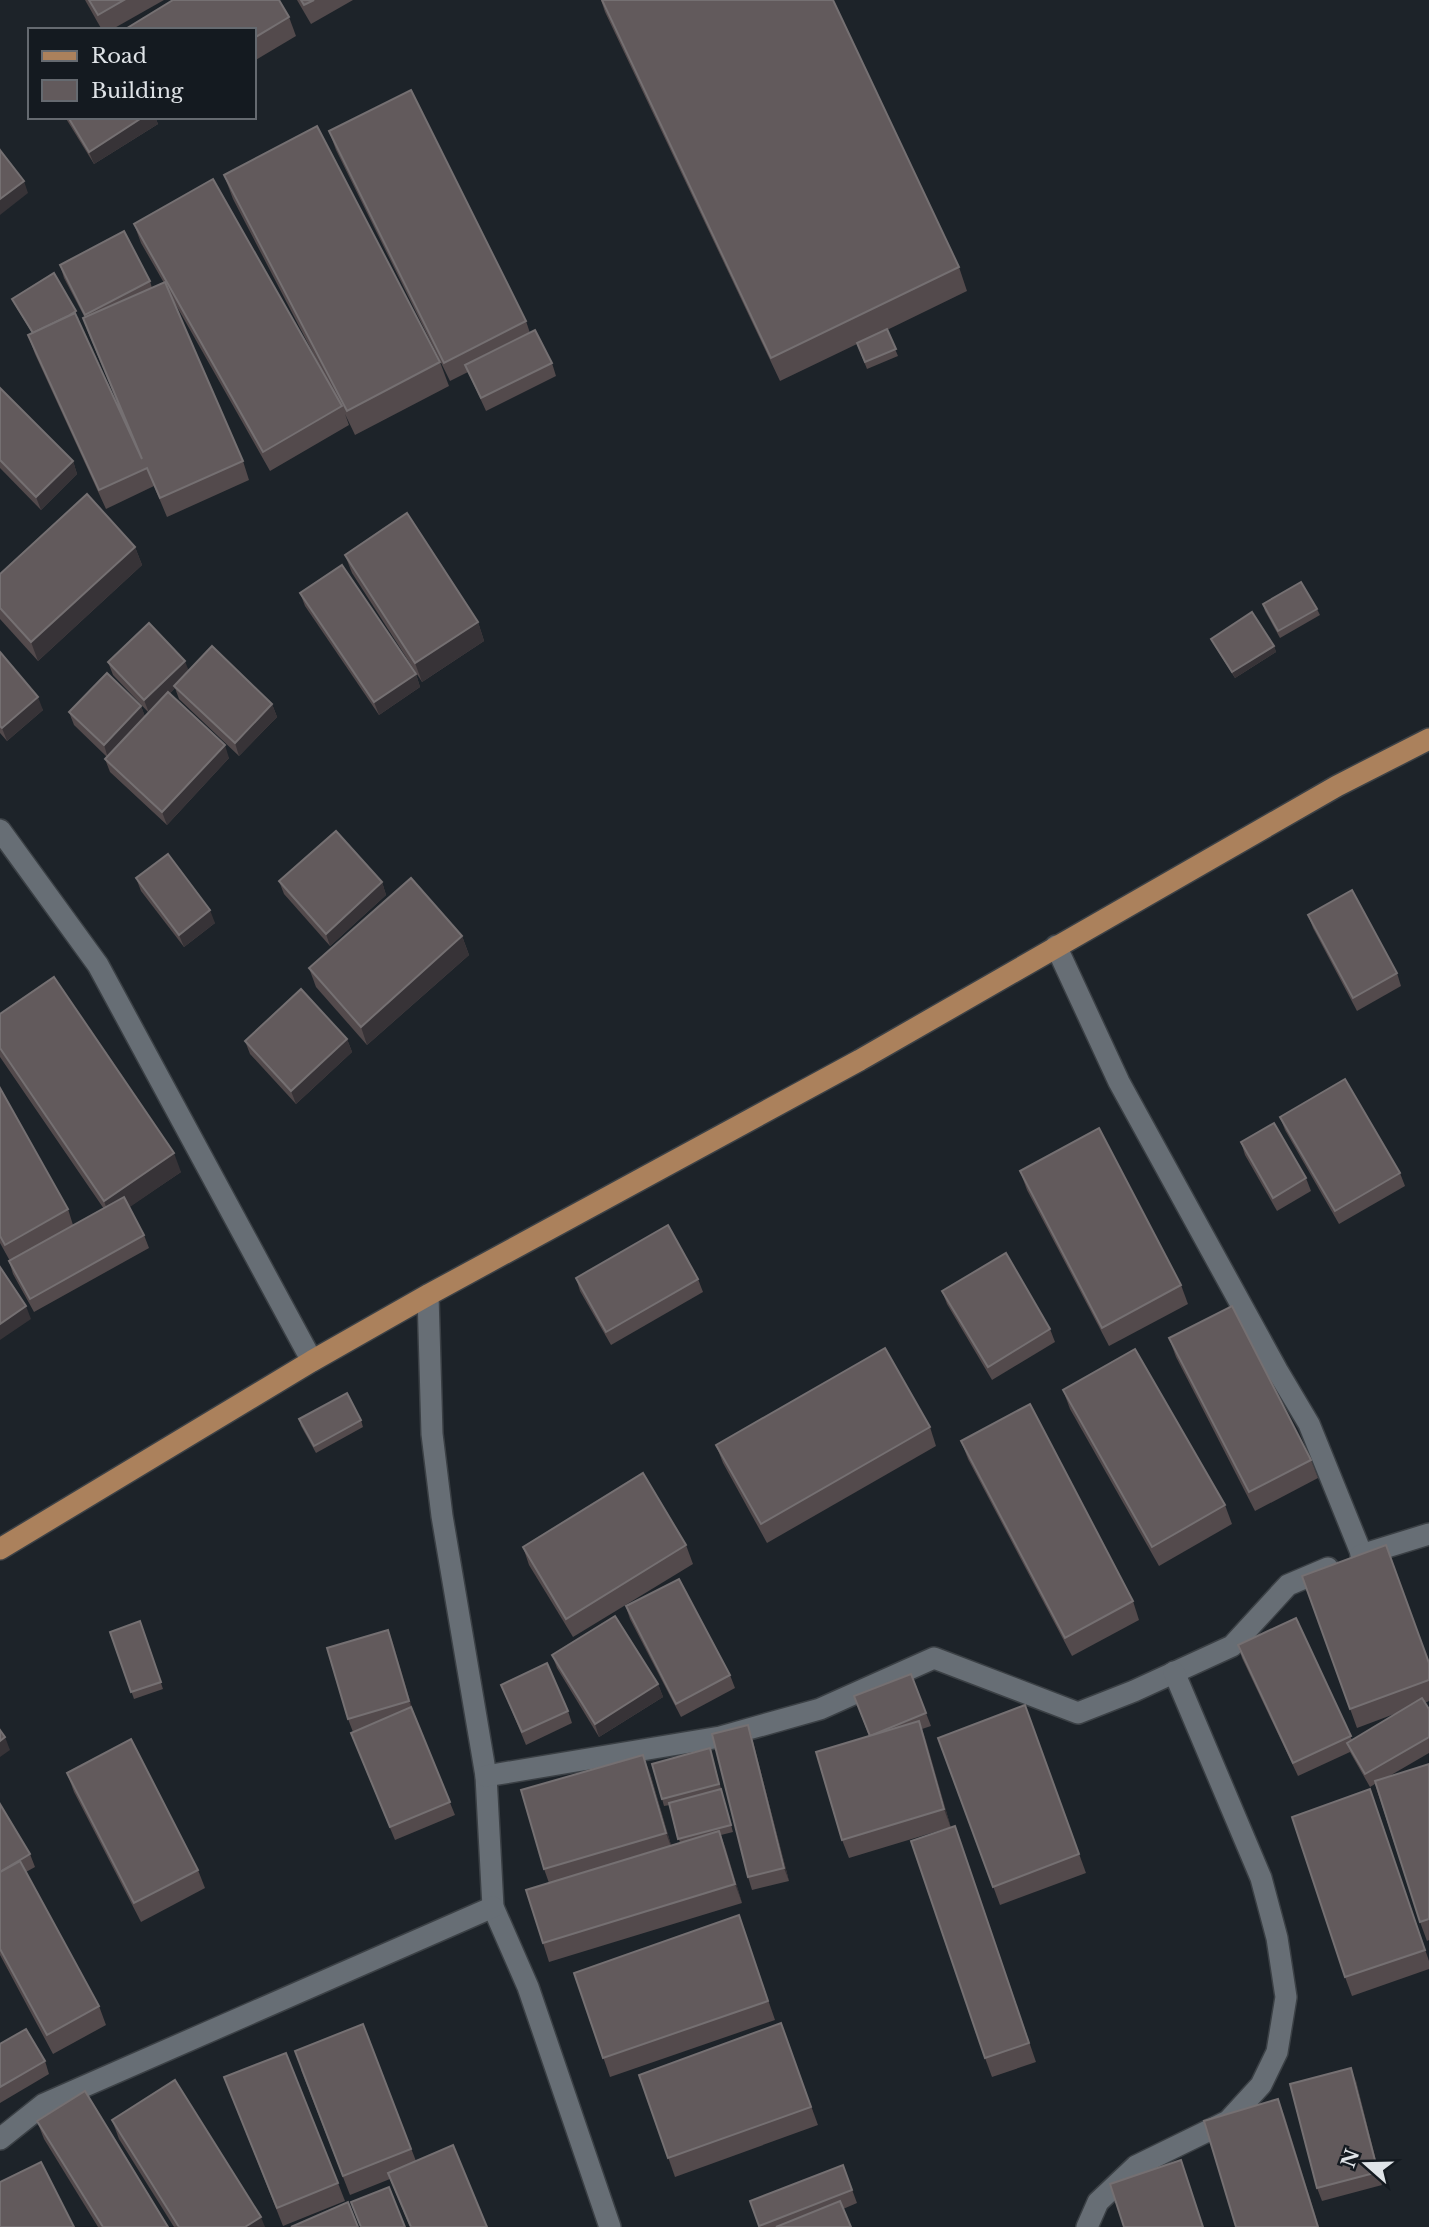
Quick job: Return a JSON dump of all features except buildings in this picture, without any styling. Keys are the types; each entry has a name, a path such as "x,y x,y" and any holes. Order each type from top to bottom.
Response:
{"main road":[{"path":"0,1549 428,1294 860,1060 1337,786 1429,738"}],"street":[{"path":"0,830 98,965 312,1361"},
{"path":"1056,946 1119,1083 1309,1424 1363,1555"},
{"path":"428,1294 432,1434 442,1516 486,1776 493,1907 528,1987 610,2227"},
{"path":"486,1776 720,1737 820,1709 934,1658 1078,1713 1134,1691 1232,1646 1288,1585 1363,1555 1429,1534"},
{"path":"1087,2227 1098,2202 1136,2166 1228,2121 1261,2085 1277,2052 1286,1997 1277,1938 1261,1878 1174,1672"},
{"path":"0,2139 44,2104 493,1907"}]}
